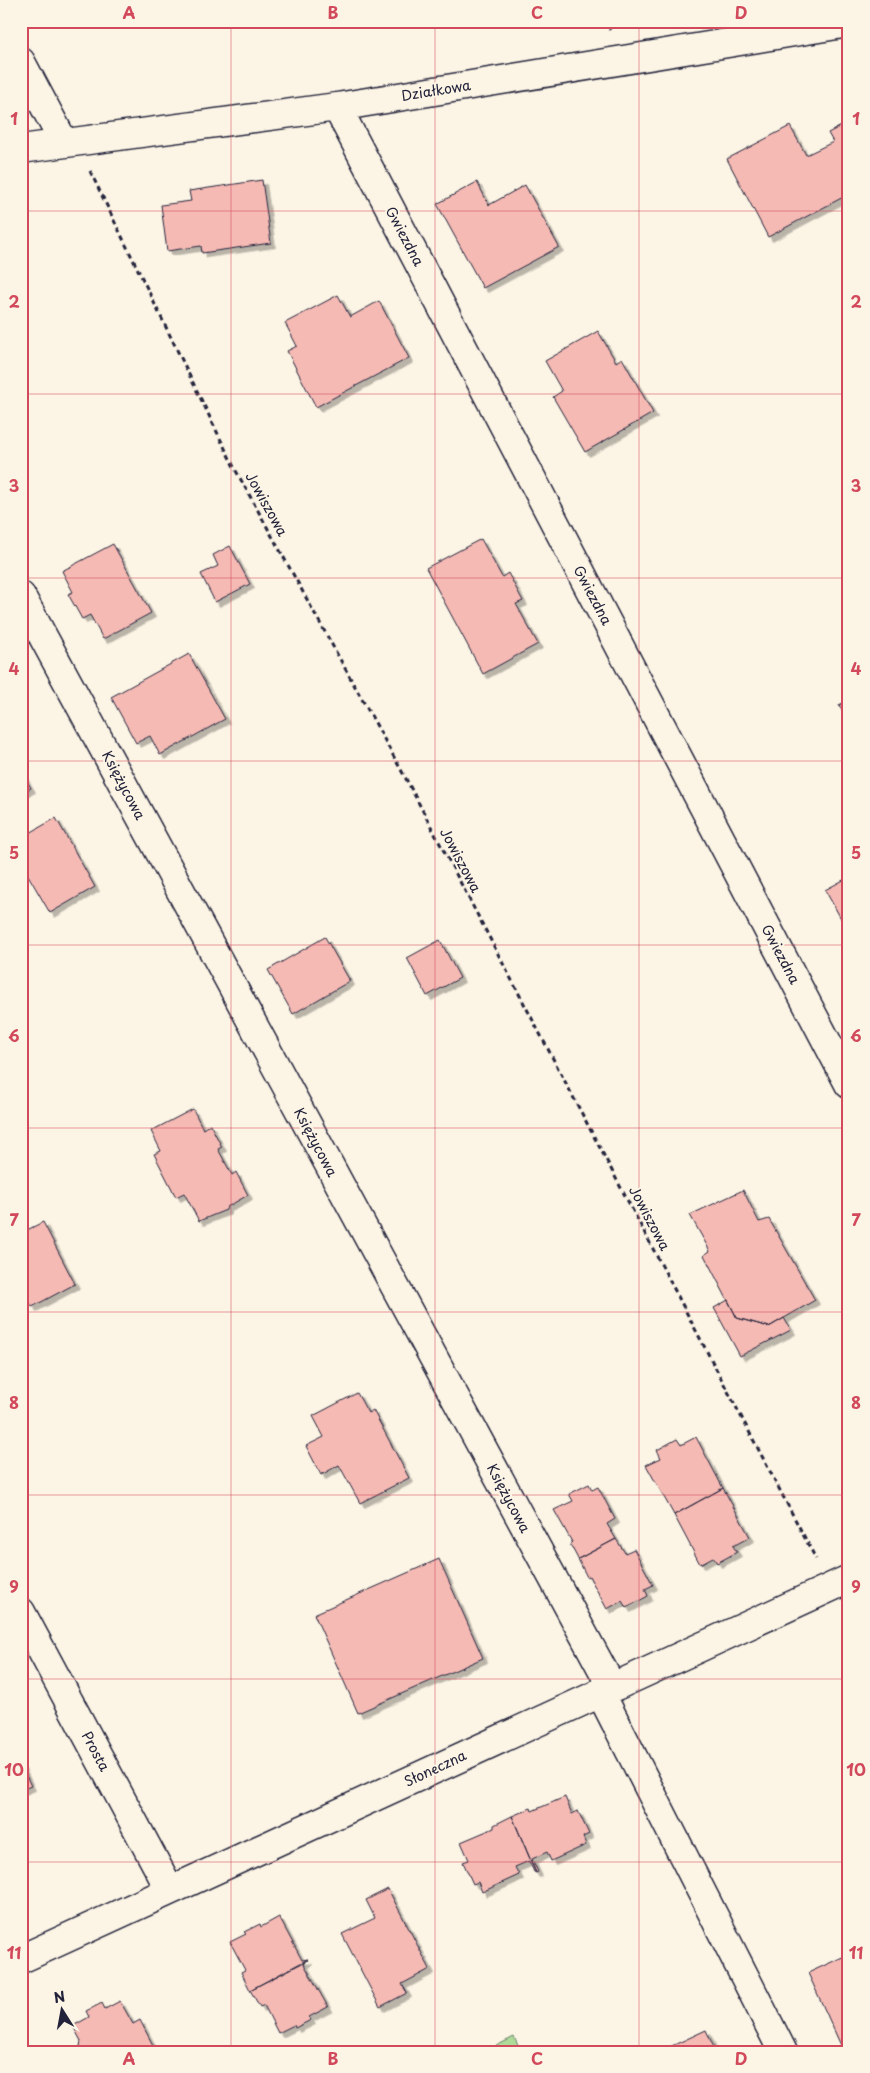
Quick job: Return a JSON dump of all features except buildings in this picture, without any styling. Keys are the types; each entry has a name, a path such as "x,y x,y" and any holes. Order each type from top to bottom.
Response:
{"street":[{"name":"Działkowa","path":"21,149 337,106 849,23"},
{"path":"21,62 70,142"},
{"name":"Gwiezdna","path":"337,106 849,1084"},
{"name":"Księżycowa","path":"21,596 606,1690 783,2052"},
{"name":"Słoneczna","path":"21,1958 840,1583"},
{"name":"Prosta","path":"21,1612 170,1890"}],"path":[{"name":"Jowiszowa","path":"70,142 234,469 405,777 840,1583"}],"green space":[{"path":"514,2037 521,2052 484,2052"}]}
